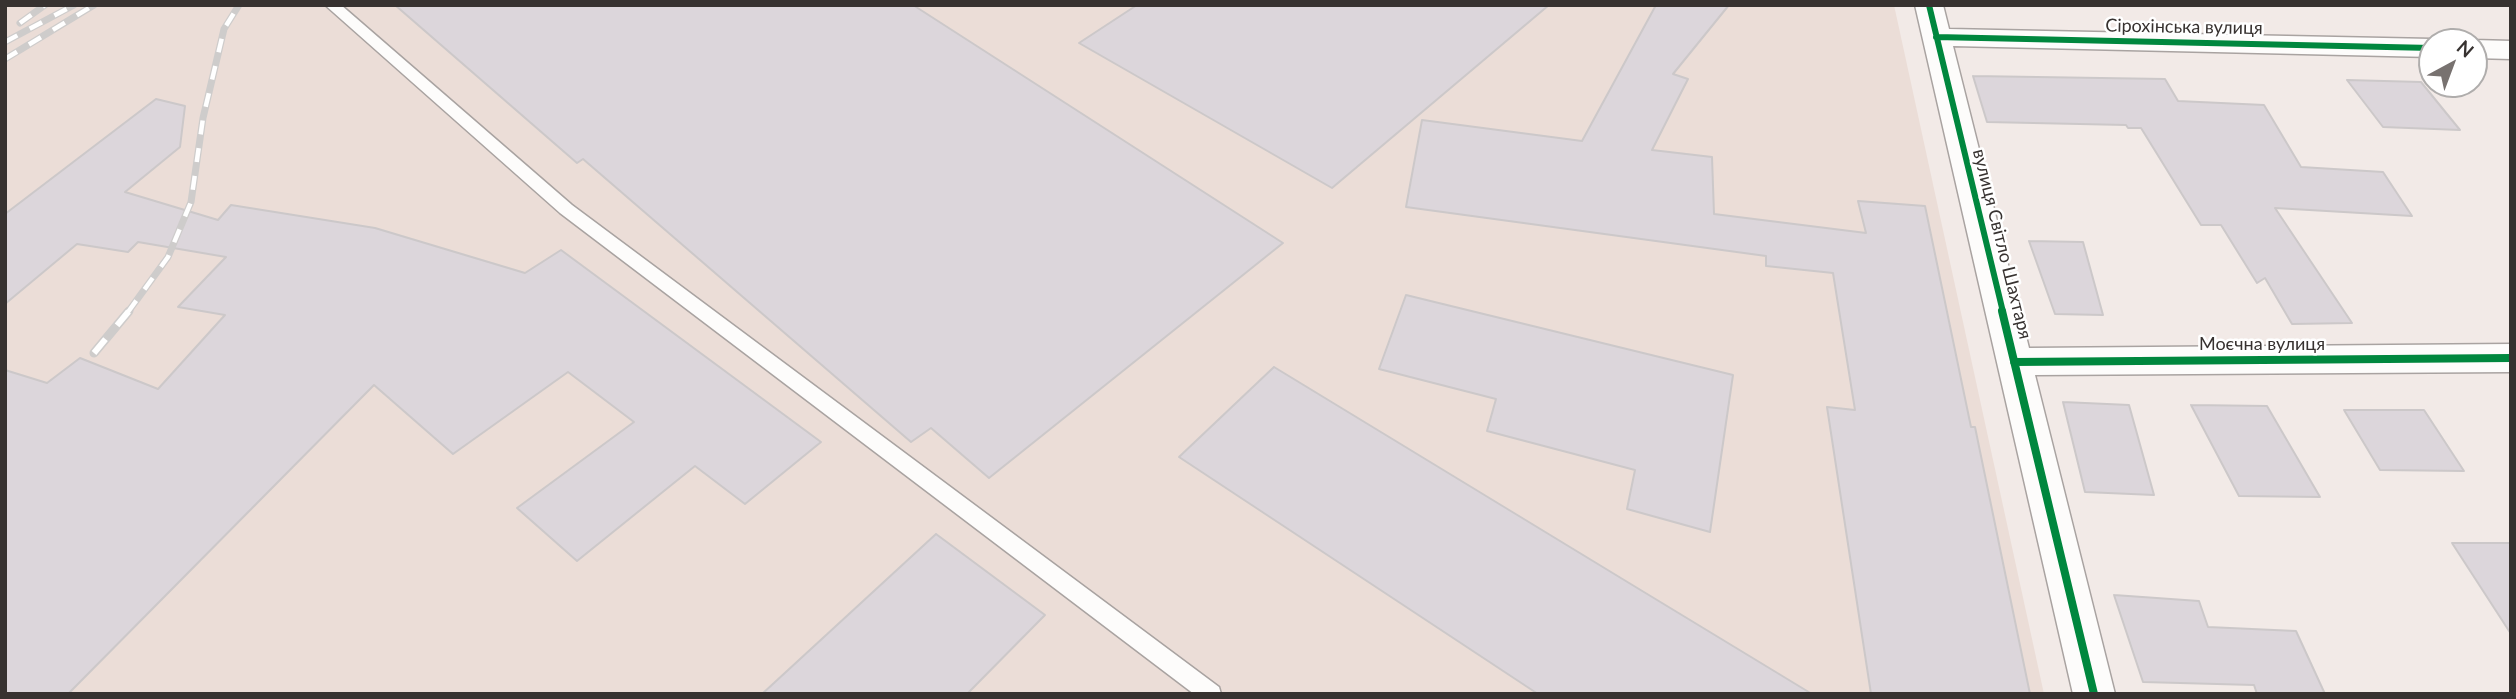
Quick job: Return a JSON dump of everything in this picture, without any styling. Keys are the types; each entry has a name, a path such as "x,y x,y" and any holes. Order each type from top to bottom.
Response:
{"street":[{"name":"Сірохінська вулиця","path":"1932,21 2418,47"},
{"name":"вулиця Світло Шахтаря","path":"1932,21 2094,694"},
{"path":"2488,49 2511,50"},
{"name":"Моєчна вулиця","path":"2014,362 2511,358"}],"lane":[{"path":"332,5 566,209 1211,694"}],"shaded area":[{"path":"5,5 1894,5 2044,694 5,694"}],"building":[{"path":"395,5 913,5 1283,243 989,478 931,428 911,442 583,159 577,163"},
{"path":"1137,5 1549,5 1332,188 1079,43"},
{"path":"1656,5 1729,5 1673,74 1688,79 1652,150 1712,157 1714,214 1866,233 1858,201 1925,206 1971,427 1975,427 2030,694 1871,694 1827,407 1855,410 1833,273 1766,266 1766,256 1406,207 1422,120 1582,141"},
{"path":"1973,76 2165,79 2178,101 2264,105 2301,167 2383,172 2412,216 2275,208 2352,323 2292,324 2265,278 2257,283 2221,225 2201,225 2141,128 2128,128 2126,125 1987,122"},
{"path":"2347,80 2418,82 2418,98 2434,98 2460,130 2383,127"},
{"path":"156,99 185,106 180,147 125,192 218,220 231,205 375,228 525,273 561,250 821,442 745,504 695,466 577,561 517,508 634,422 568,372 453,454 374,385 68,694 5,694 5,370 47,383 80,358 158,389 225,315 178,307 226,257 138,242 128,252 77,244 5,304 5,214"},
{"path":"2029,241 2083,242 2103,315 2055,314"},
{"path":"1406,295 1733,375 1710,532 1627,509 1635,470 1487,431 1496,399 1379,369"},
{"path":"1274,367 1812,694 1538,694 1179,457"},
{"path":"2063,402 2129,405 2154,495 2085,492"},
{"path":"2191,405 2267,406 2320,497 2239,496"},
{"path":"2344,410 2424,410 2464,471 2380,470"},
{"path":"936,534 1045,615 967,694 762,694"},
{"path":"2452,543 2511,543 2511,634"},
{"path":"2114,595 2199,601 2208,627 2296,631 2325,694 2257,694 2254,685 2143,682"}],"railway":[{"path":"20,23 45,5"},
{"path":"5,42 74,5"},
{"path":"5,59 94,5"},
{"path":"128,312 168,257 191,202 203,118 224,29 239,5"},
{"path":"94,353 129,311"}],"cycle path":[{"path":"1929,5 2094,694"},
{"path":"1936,37 2418,48"},
{"path":"2014,362 2511,358"}]}
